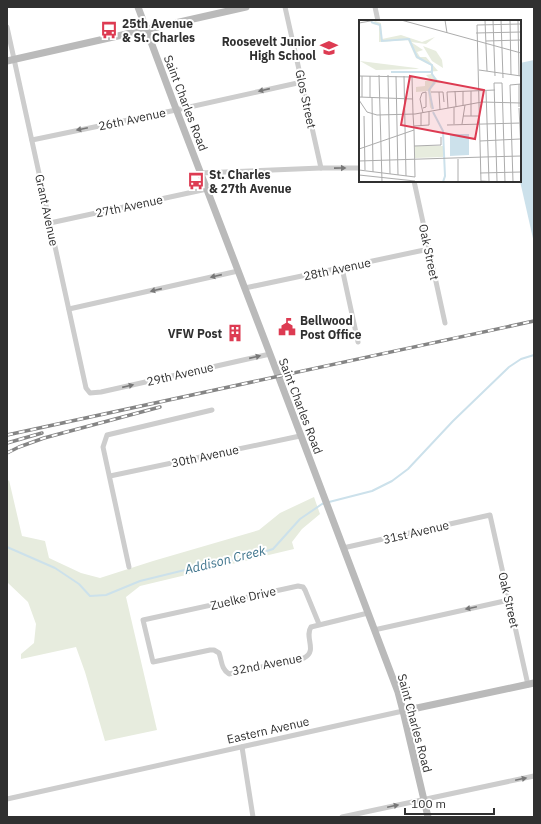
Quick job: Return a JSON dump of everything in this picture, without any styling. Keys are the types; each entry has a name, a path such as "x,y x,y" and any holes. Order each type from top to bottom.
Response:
{"main road":[{"name":"Saint Charles Road","path":"138,7 398,692 428,817"},
{"path":"10,60 246,7"},
{"name":"Eastern Avenue","path":"403,711 531,684"}],"street":[{"name":"Glos Street","path":"285,7 321,168"},
{"path":"375,7 378,20"},
{"name":"Grant Avenue","path":"7,27 10,60 32,140 86,388 90,393"},
{"name":"26th Avenue","path":"32,140 302,82"},
{"path":"200,173 359,168"},
{"name":"Oak Street","path":"414,182 445,323"},
{"name":"27th Avenue","path":"50,223 207,189"},
{"name":"28th Avenue","path":"245,288 429,249"},
{"path":"342,268 358,342"},
{"path":"69,310 238,271"},
{"name":"29th Avenue","path":"90,393 101,392 270,354"},
{"path":"129,567 103,447 107,435 212,410"},
{"name":"30th Avenue","path":"110,476 300,436"},
{"name":"Oak Street","path":"490,515 509,600 531,684"},
{"name":"31st Avenue","path":"343,548 490,515"},
{"name":"Zuelke Drive","path":"153,662 143,620 298,586 303,587 305,590 319,624"},
{"path":"374,630 509,600"},
{"path":"319,624 368,613"},
{"name":"32nd Avenue","path":"153,662 214,650 219,653 224,670 229,674 304,658 308,656 311,651 308,633 309,630 311,627 319,624"},
{"name":"Eastern Avenue","path":"7,799 403,711"},
{"path":"242,747 253,817"},
{"path":"342,817 534,776"}],"shaded area":[{"path":"9,480 22,536 45,541 49,558 81,573 100,578 259,530 280,513 314,497 320,514 302,529 292,542 294,549 140,586 126,597 157,730 105,741 85,672 76,647 21,659 21,654 34,643 36,624 28,602 8,583 7,584 7,482"}],"water":[{"path":"534,60 534,243 520,182 521,63"}],"waterway":[{"name":"Addison Creek","path":"329,502 372,491 392,481 408,469 453,421 509,367 521,359 534,355"},
{"name":"Addison Creek","path":"7,547 55,568 79,584 90,596 106,595 140,581 248,557 273,549 300,519 325,503"}],"railway":[{"path":"7,435 534,321"},
{"path":"7,453 44,438 160,407"},
{"path":"7,443 42,433"}],"place":[{"name":"25th Avenue & St. Charles","path":"109,30"},
{"name":"Roosevelt Junior High School","path":"329,48"},
{"name":"St. Charles & 27th Avenue","path":"196,181"},
{"name":"Bellwood Post Office","path":"287,327"},
{"name":"VFW Post","path":"235,333"}]}
